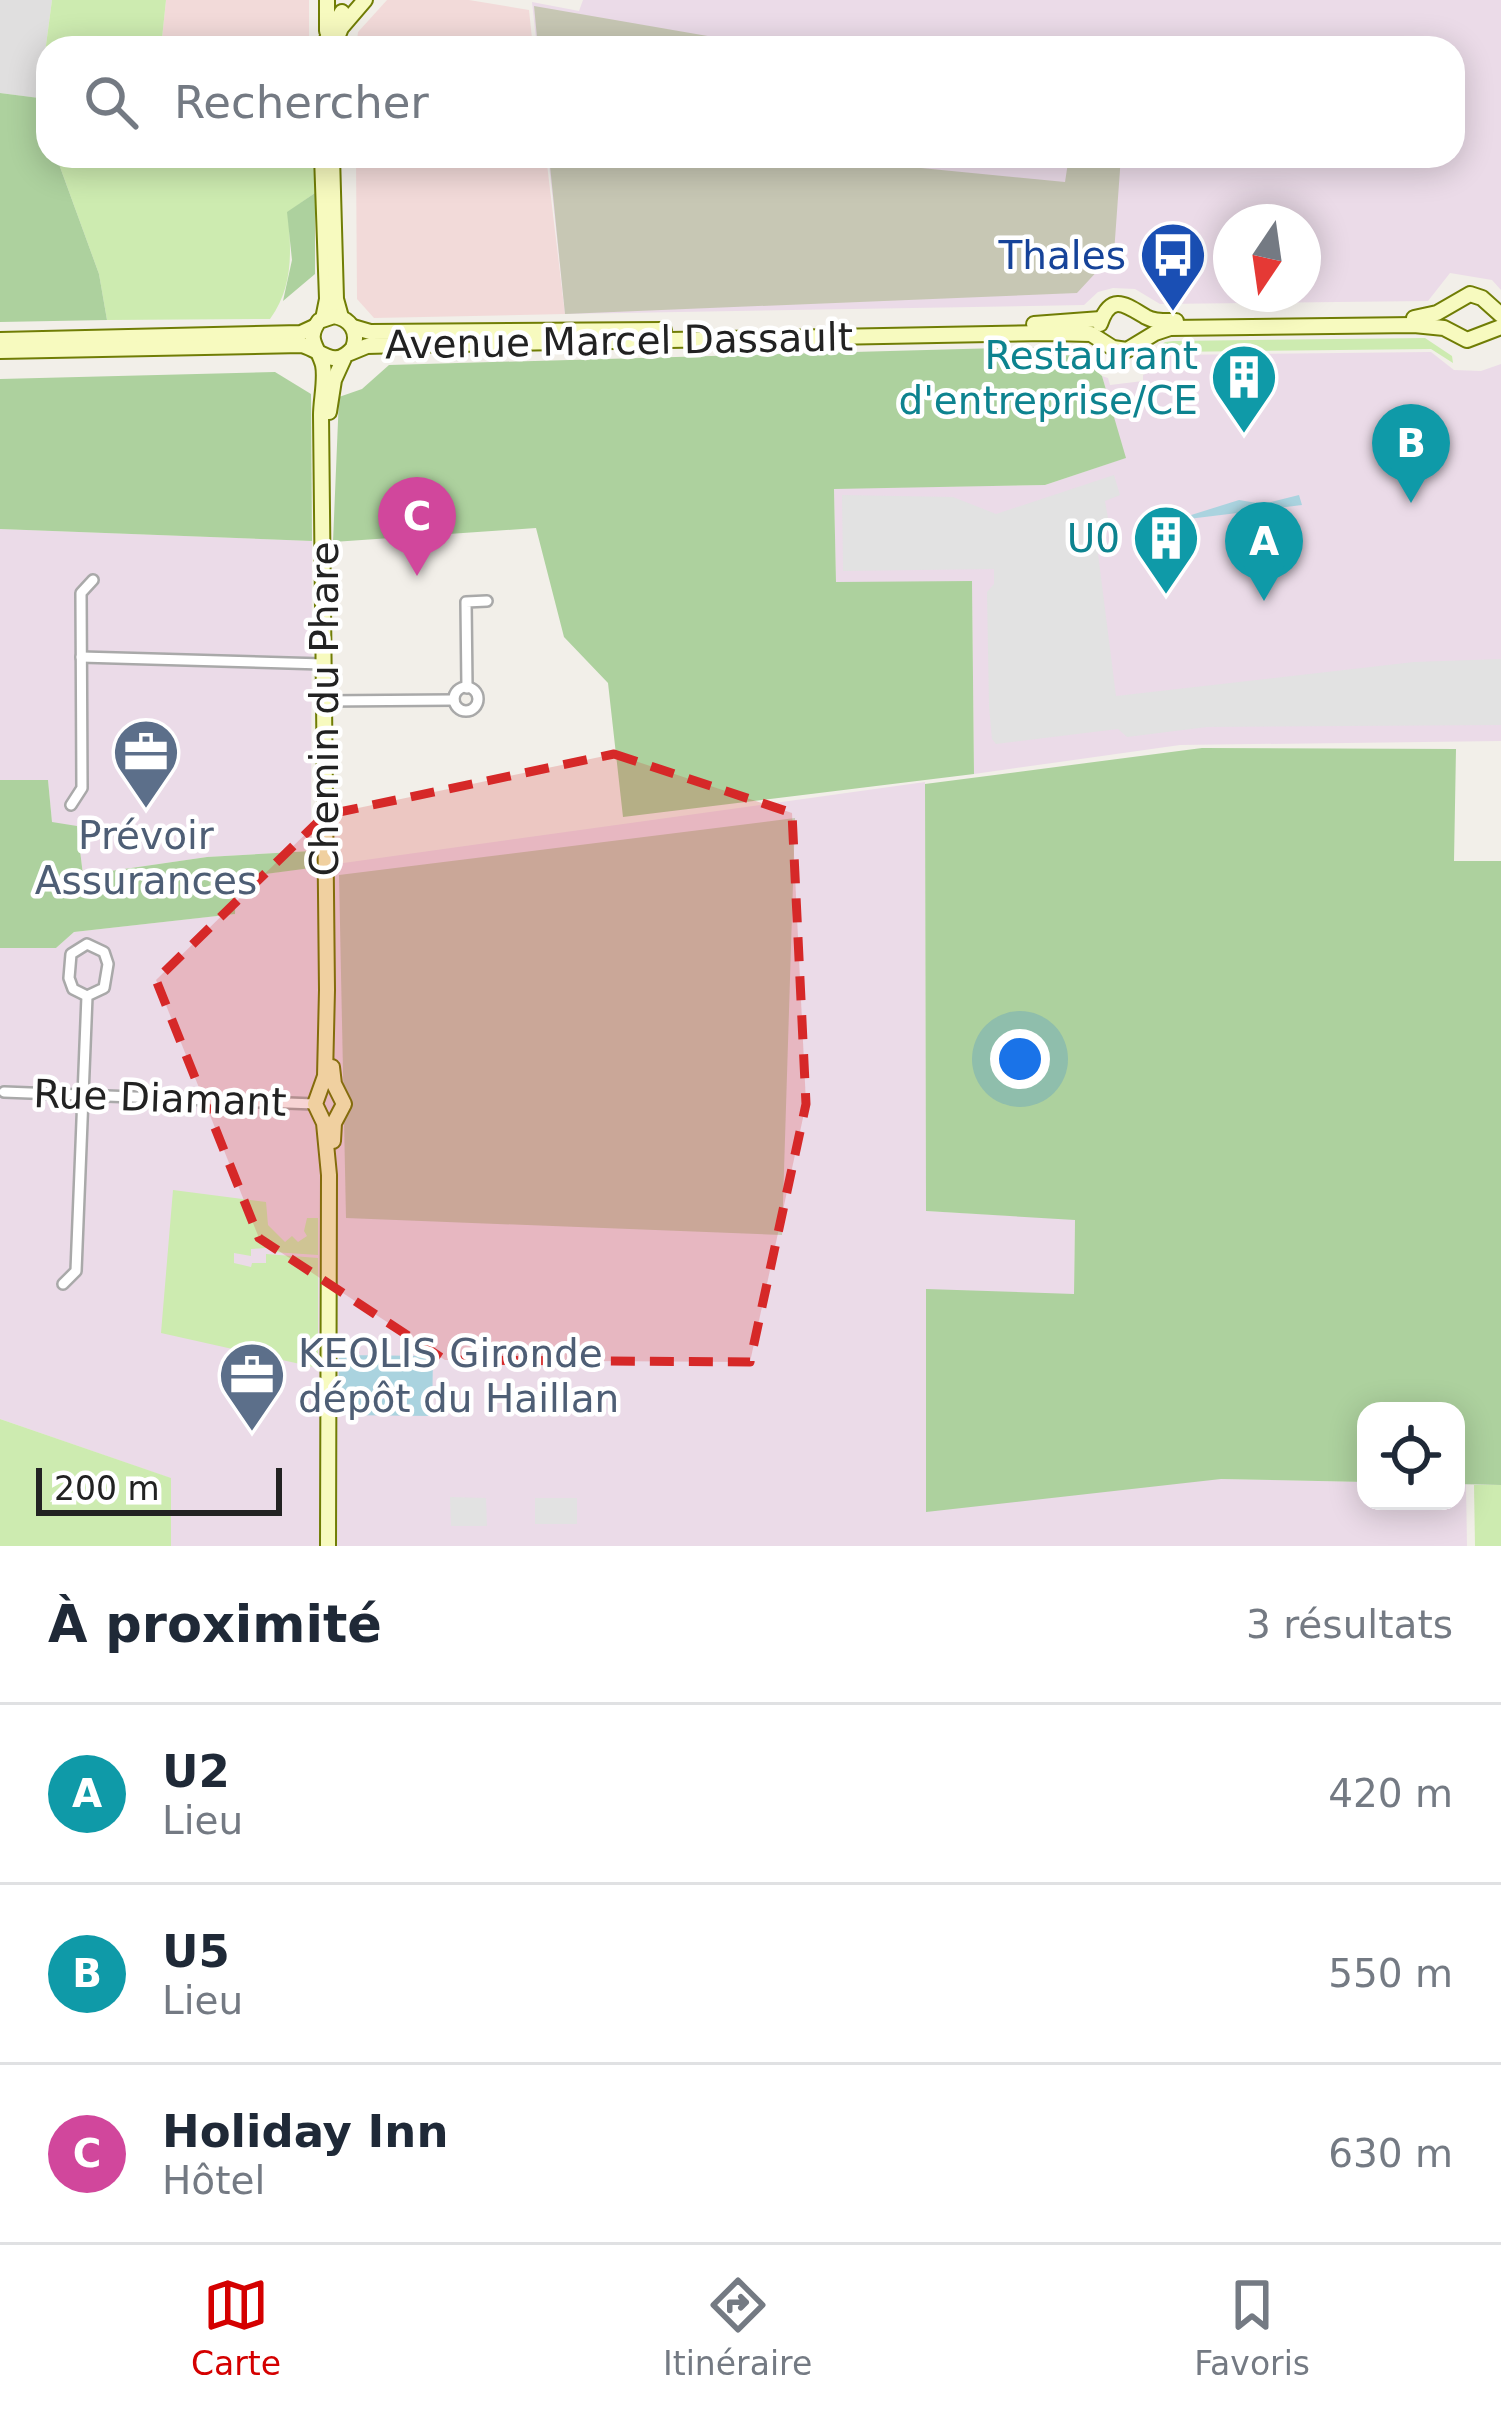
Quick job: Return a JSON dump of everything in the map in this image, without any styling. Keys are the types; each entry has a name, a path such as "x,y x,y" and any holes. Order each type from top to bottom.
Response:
{"main road":[{"path":"327,0 327,36"},
{"path":"332,36 354,0"},
{"path":"334,36 365,0"},
{"path":"315,351 311,341 327,299 322,168"},
{"path":"0,351 302,346 328,360 347,355 355,343 336,291 332,168"},
{"path":"1450,307 1418,318 1172,321 1120,304 1101,319 1104,340 1120,350 1134,348 1170,328 1414,325 1451,330 1467,340 1495,329 1496,311 1482,298 1458,298 1447,319 1451,330"},
{"path":"1143,315 1143,339"},
{"name":"Avenue Marcel Dassault","path":"347,322 370,332 1069,324 1101,319"},
{"path":"0,340 301,333 319,323 347,322"},
{"name":"Avenue Marcel Dassault","path":"347,355 380,345 781,336 1049,333 1091,334 1104,340"},
{"name":"Chemin du Phare","path":"315,351 324,369 324,1107 344,1104 332,1076 327,990"},
{"name":"Chemin du Phare","path":"324,428 334,380 347,355"},
{"path":"328,1546 329,1175 324,1107 338,1092"}],"street":[{"path":"71,805 82,788 81,593 93,580"},
{"path":"467,688 466,602 487,601"},
{"path":"81,656 323,664"},
{"path":"467,688 477,695 475,706 460,710 454,700 458,690 467,688"},
{"path":"323,700 454,700"},
{"path":"87,944 104,952 108,964 104,988 87,996 70,985 69,963 76,949 87,944"},
{"path":"63,1284 76,1270 87,996"},
{"name":"Rue Diamant","path":"4,1092 324,1107"}],"highlighted area":[{"path":"614,754 792,813 806,1104 750,1362 445,1360 259,1238 156,980 325,815"}],"shaded area":[{"path":"0,0 52,0 47,36 36,36 36,98 0,93"},
{"path":"166,0 309,0 309,36 162,36"},
{"path":"387,0 469,0 529,10 532,36 358,36"},
{"path":"583,0 1501,0 1501,290 1492,280 1450,273 1428,301 1321,302 1321,204 1213,204 1213,303 1160,304 1135,289 1113,288 1098,292 1084,305 565,314 549,168 1465,168 1465,36 536,36 532,2 579,11"},
{"path":"534,6 708,36 537,36"},
{"path":"356,168 547,168 565,314 374,318 357,299"},
{"path":"550,168 921,168 1065,182 1067,168 1120,168 1114,253 1077,293 565,314"},
{"path":"1431,352 1454,370 1481,371 1501,364 1501,741 1180,745 974,774 972,582 836,583 834,488 1045,485 1125,458 1102,376 1110,385 1143,381 1143,375 1157,369 1169,355"},
{"path":"1114,475 1120,495 1105,501 1108,518 1095,530 1116,696 1414,662 1501,659 1501,725 1207,727 1127,737 1118,729 996,744 989,707 987,592 994,584 994,569 843,571 842,495 953,497 996,514"},
{"path":"0,529 312,541 311,851 207,857 83,875 77,827 52,823 48,780 0,780"},
{"path":"925,782 926,1211 1075,1219 1074,1294 1221,1479 1357,1482 1357,1510 1465,1510 1466,1484 1467,1546 171,1546 170,1478 0,1419 0,948 56,948 74,932 234,914 236,878"},
{"path":"795,818 782,1235 346,1218 339,875"},
{"path":"450,1497 486,1498 487,1526 451,1526"},
{"path":"535,1498 577,1498 577,1524 535,1524"}],"green space":[{"path":"52,0 166,0 162,36 47,36"},
{"path":"0,93 36,98 36,168 60,168 99,274 107,320 0,322"},
{"path":"60,168 314,168 315,193 288,212 287,281 270,319 107,320 99,274"},
{"path":"315,193 315,274 283,301 292,260 287,212"},
{"path":"1425,338 1452,356 1453,363 1431,349 1168,352 1143,373 1142,363 1165,342 1173,341"},
{"path":"1068,346 1102,376 1126,458 1045,485 834,489 836,582 972,581 974,774 623,817 608,683 564,637 536,528 333,542 339,397 362,389 389,365"},
{"path":"275,372 311,394 312,541 0,529 0,379"},
{"path":"1202,748 1456,749 1454,861 1501,861 1501,1485 1465,1484 1465,1402 1357,1402 1357,1482 1221,1479 926,1512 926,1289 1074,1294 1075,1220 926,1211 925,784"},
{"path":"0,780 48,780 52,822 77,826 83,875 207,857 311,851 311,868 236,878 235,914 74,932 56,948 0,948"},
{"path":"173,1190 266,1202 268,1225 285,1242 292,1236 298,1242 307,1236 307,1218 318,1218 318,1255 273,1252 272,1242 266,1248 251,1249 251,1256 234,1253 234,1263 251,1267 252,1263 266,1263 266,1254 318,1258 318,1368 161,1333"},
{"path":"0,1419 171,1478 171,1546 0,1546"},
{"path":"1474,1485 1501,1485 1501,1546 1475,1546"}],"water":[{"path":"1299,495 1302,505 1172,521 1239,500 1263,504"},
{"path":"339,1355 433,1356 432,1416 338,1415"}],"place":[{"name":"Thales","path":"1173,314"},
{"name":"Restaurant d'entreprise/CE","path":"1244,436"},
{"name":"U5","path":"1411,503"},
{"name":"Holiday Inn","path":"417,576"},
{"name":"U0","path":"1166,597"},
{"name":"U2","path":"1264,601"},
{"name":"Prévoir Assurances","path":"146,811"},
{"name":"KEOLIS Gironde dépôt du Haillan","path":"252,1434"}]}
